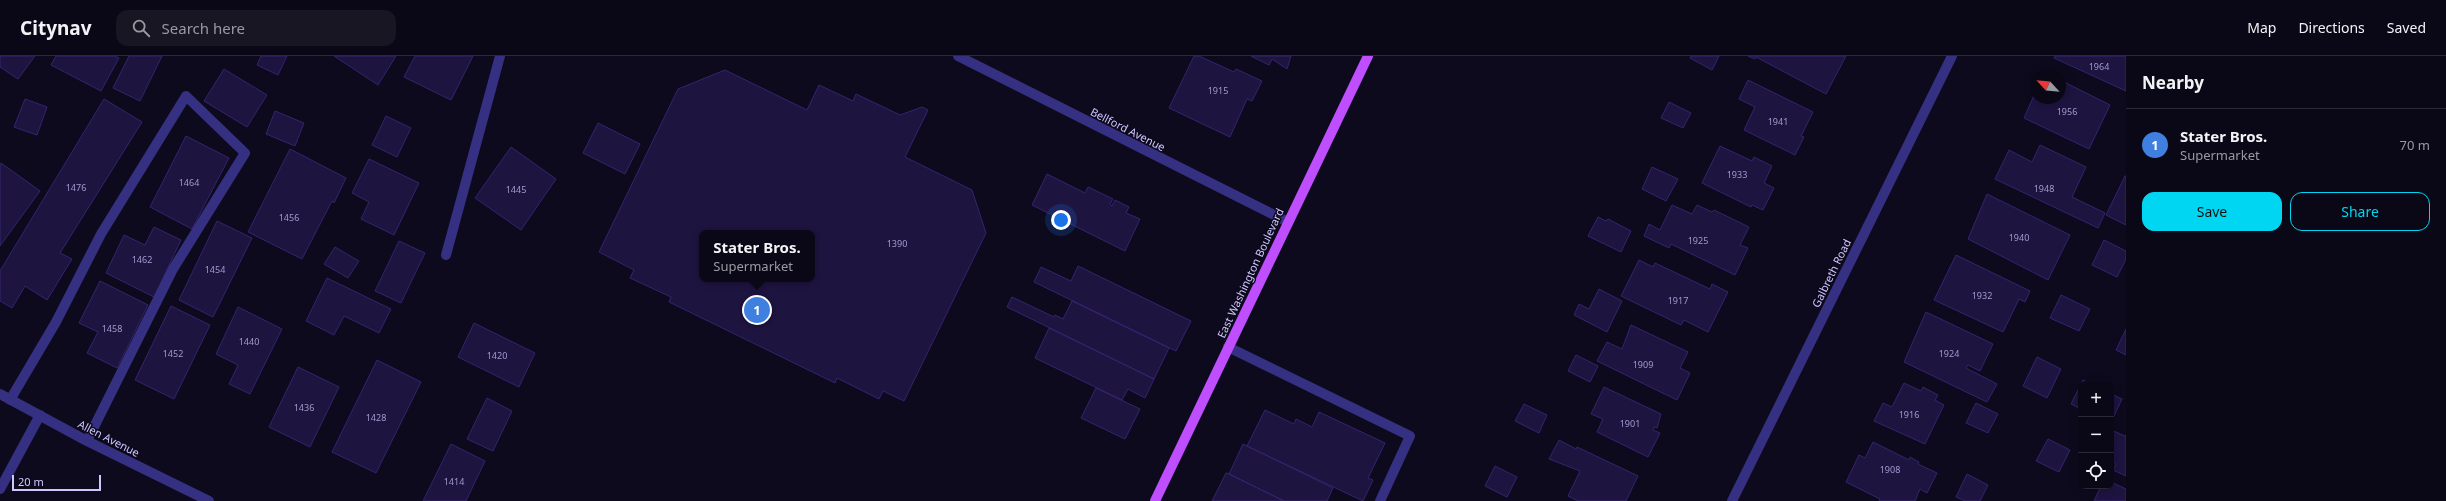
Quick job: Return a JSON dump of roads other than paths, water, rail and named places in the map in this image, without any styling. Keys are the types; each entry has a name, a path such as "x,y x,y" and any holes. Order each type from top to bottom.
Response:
{"main road":[{"name":"East Washington Boulevard","path":"1155,501 1368,56"}],"street":[{"path":"446,255 500,56"},
{"name":"Bellford Avenue","path":"958,56 1288,222"},
{"name":"Galbreth Road","path":"1732,501 1952,56"},
{"path":"10,400 56,322 101,234 186,96 245,153 173,269 87,442"},
{"path":"1228,347 1410,436 1380,501"},
{"name":"Allen Avenue","path":"0,394 87,442 209,501"},
{"path":"0,489 40,415"}],"place":[{"name":"Stater Bros.","path":"757,310"}]}
